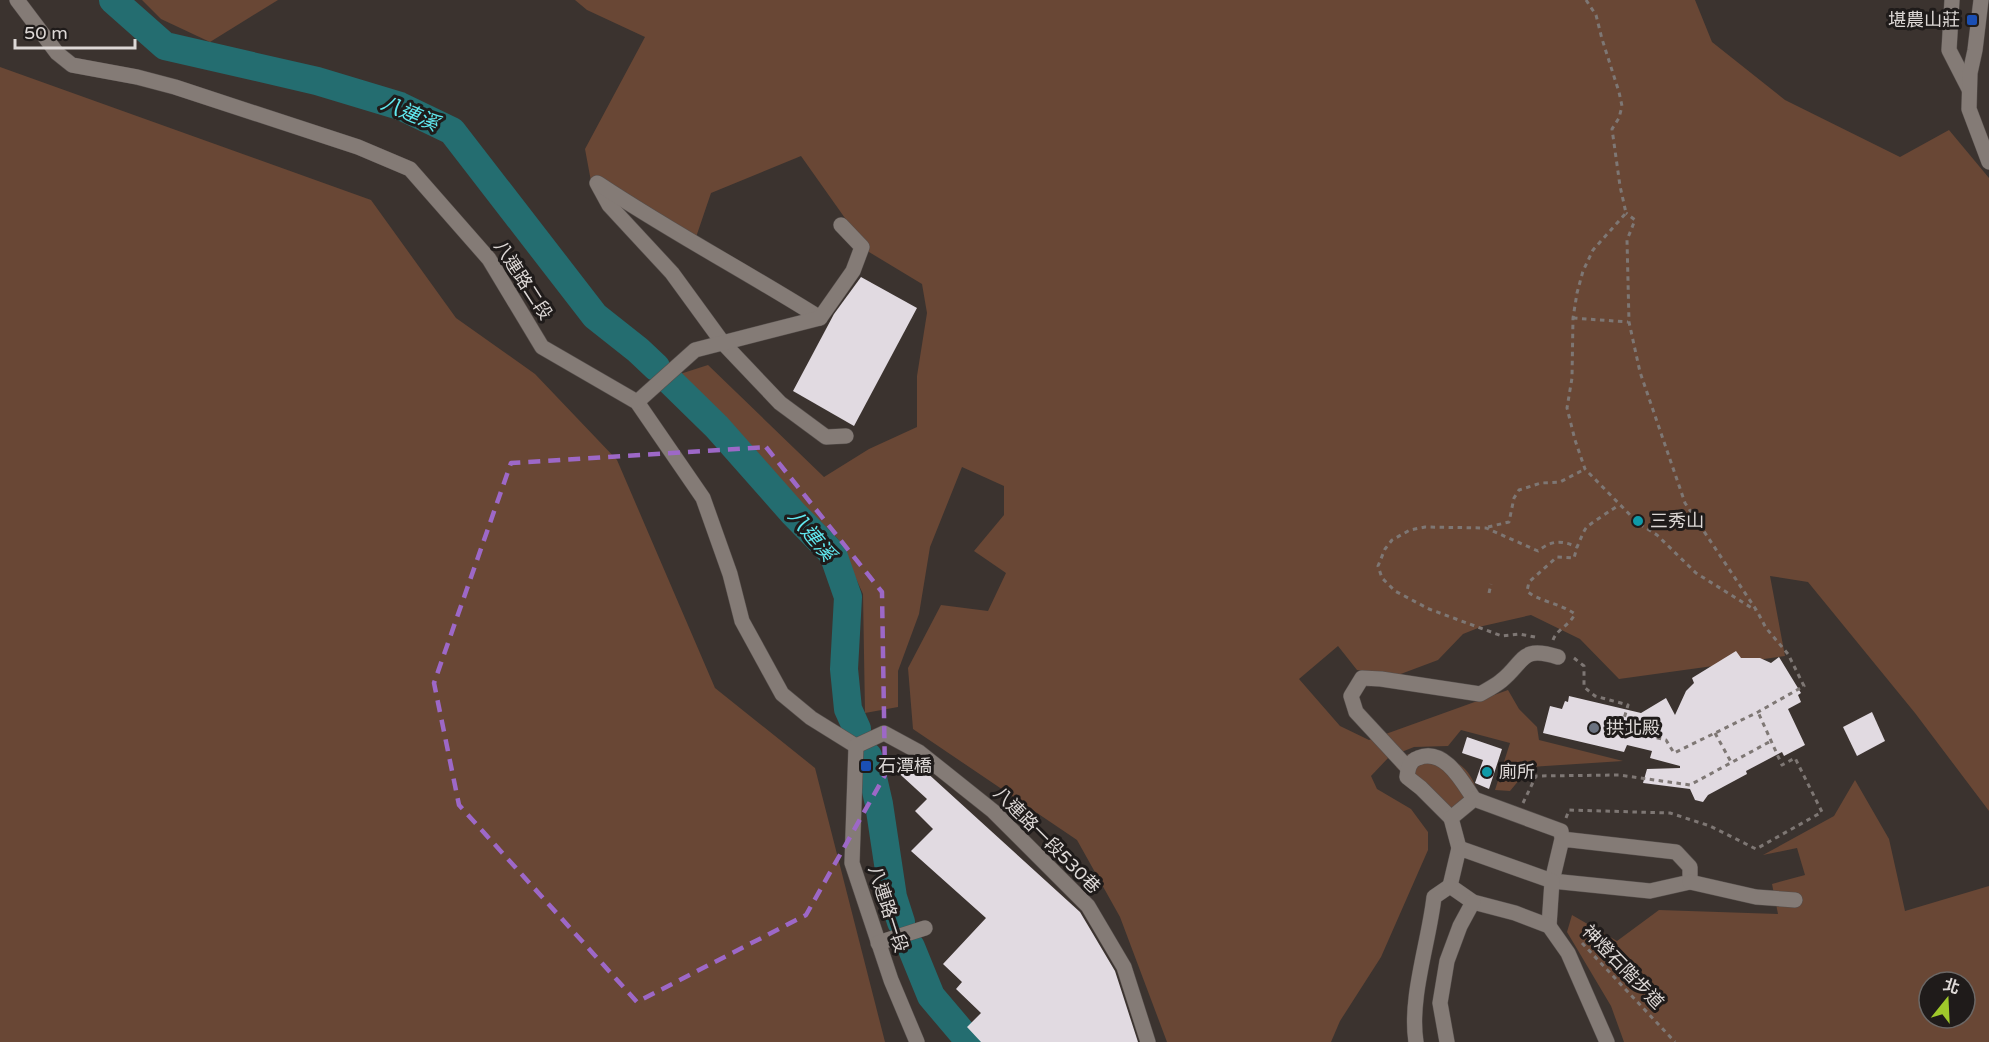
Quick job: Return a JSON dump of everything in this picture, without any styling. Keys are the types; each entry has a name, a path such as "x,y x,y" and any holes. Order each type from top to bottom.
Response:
{"street":[{"name":"八連路二段","path":"17,0 57,53 72,65 136,76 176,87 358,147 410,169 489,259 542,347 638,402 702,498 730,574 742,621 782,694 811,718 856,746"},
{"path":"1952,0 1950,50 1969,90"},
{"path":"1981,0 1969,90 1969,109 1989,162"},
{"path":"820,318 761,281 634,208 597,183 609,205 672,273 723,343 780,403 826,437 846,436"},
{"path":"638,402 695,350 820,318 853,272 862,248 841,225"},
{"path":"1408,768 1356,712 1352,696 1362,678 1480,694 1502,680 1529,654 1561,652"},
{"name":"八連路一段530巷","path":"856,746 885,733 919,752 993,811 1088,906 1125,967 1148,1042"},
{"name":"八連路一段","path":"856,746 852,863 891,980 917,1042"},
{"path":"1416,1042 1414,1028 1416,1005 1434,897 1450,886 1459,848 1451,818 1407,777 1408,768 1414,759 1428,754 1442,759 1456,773 1474,800 1518,814 1561,835 1676,852 1690,867 1690,882"},
{"path":"1451,818 1474,800"},
{"path":"1561,835 1552,881 1550,926 1568,953 1607,1042"},
{"path":"1459,848 1552,881 1650,891 1690,882 1756,897 1795,900"},
{"path":"1450,886 1473,902 1550,926"},
{"path":"1447,1042 1440,1003 1447,961 1460,926 1473,902"},
{"path":"878,943 925,928"}],"path":[{"path":"1586,0 1596,15 1622,106 1619,118 1612,129 1626,213 1635,220 1627,240 1629,322 1640,372 1685,503 1766,628 1788,654 1804,686 1758,712 1674,753 1666,740 1621,729 1628,705 1595,696 1584,687 1584,666 1561,652 1553,640 1555,634 1569,625 1575,614 1564,606 1532,595 1527,591 1529,582 1557,557 1574,558 1585,529 1590,523 1599,520 1619,505"},
{"path":"1626,213 1593,250 1583,272 1573,318 1572,378 1567,408 1585,469 1638,523 1664,542 1696,573 1757,611"},
{"path":"1573,318 1629,322"},
{"path":"1542,638 1519,634 1502,636 1446,615 1395,591 1382,578 1378,566 1385,549 1392,540 1410,530 1460,526 1486,528 1509,522 1514,498 1519,490 1541,483 1560,482 1585,469"},
{"path":"1486,528 1538,551 1545,545 1563,541 1577,547"},
{"path":"1378,582 1382,578"},
{"path":"1489,593 1491,585"},
{"path":"1561,835 1569,810 1670,813 1710,826 1756,849 1822,812 1795,758 1782,765 1758,712"},
{"path":"1715,733 1731,762"},
{"path":"1518,814 1536,776 1619,775 1690,785 1771,741"},
{"name":"神燈石階步道","path":"1582,943 1676,1042"}],"highlighted area":[{"path":"766,447 882,592 885,775 806,915 637,1002 459,805 434,683 511,463"}],"shaded area":[{"path":"142,0 278,0 210,42 161,19"},
{"path":"575,0 1695,0 1712,42 1785,100 1900,157 1949,130 1989,178 1989,811 1915,713 1808,582 1770,576 1785,656 1619,679 1580,639 1531,615 1483,626 1463,634 1438,660 1398,675 1357,670 1338,646 1299,679 1340,726 1369,740 1508,690 1519,709 1537,727 1539,740 1623,761 1530,767 1510,791 1495,790 1510,743 1461,730 1448,746 1414,747 1389,757 1371,776 1377,789 1411,809 1428,832 1428,850 1381,957 1340,1021 1331,1042 1167,1042 1120,917 1077,840 913,729 908,668 941,605 988,611 1006,573 974,551 1004,515 1004,486 962,467 930,547 919,614 898,671 898,707 865,713 863,594 838,539 801,503 680,374 708,365 824,477 869,449 917,427 917,376 927,313 922,284 869,252 801,156 711,193 693,246 593,192 585,149 645,37 587,10"},
{"path":"0,67 371,200 456,318 535,374 617,460 715,688 815,768 885,1042 0,1042"},
{"path":"1408,754 1441,757 1459,764 1472,779 1477,791 1444,816 1437,804 1396,767"},
{"path":"1855,780 1889,839 1905,911 1989,886 1989,1042 1624,1042 1611,1006 1567,932 1572,915 1617,941 1659,910 1778,914 1772,884 1805,875 1797,848 1763,855 1834,816"}],"building":[{"path":"861,277 917,308 854,426 793,391 834,314"},
{"name":"拱北殿","path":"1736,651 1741,658 1760,658 1771,663 1779,657 1801,693 1798,695 1801,702 1788,709 1805,745 1784,756 1782,752 1746,771 1747,774 1708,795 1703,802 1695,800 1690,789 1643,783 1647,769 1680,768 1680,766 1650,758 1652,751 1627,745 1624,752 1543,733 1550,706 1562,709 1565,701 1568,702 1569,696 1641,713 1666,698 1675,715 1686,691 1694,683 1692,678"},
{"path":"1872,712 1885,741 1857,756 1843,727"},
{"name":"廁所","path":"1467,737 1502,749 1489,789 1475,783 1483,760 1462,753"},
{"path":"905,755 1080,912 1115,971 1138,1042 981,1042 967,1027 981,1013 956,989 962,982 943,964 986,918 911,851 933,829 915,811 927,799 891,766"}],"waterway":[{"name":"八連溪","path":"113,0 165,46 317,81 400,106 452,131 595,316 656,367"},
{"name":"八連溪","path":"671,382 717,427 793,513 833,554 848,597 844,669 848,709 857,729"},
{"name":"八連溪","path":"868,756 879,804 893,897 901,922"},
{"name":"八連溪","path":"911,947 931,996 970,1042"}],"place":[{"name":"堪農山莊","path":"1972,20"},
{"name":"三秀山","path":"1638,521"},
{"name":"拱北殿","path":"1594,728"},
{"name":"石潭橋","path":"866,766"},
{"name":"廁所","path":"1487,772"}]}
